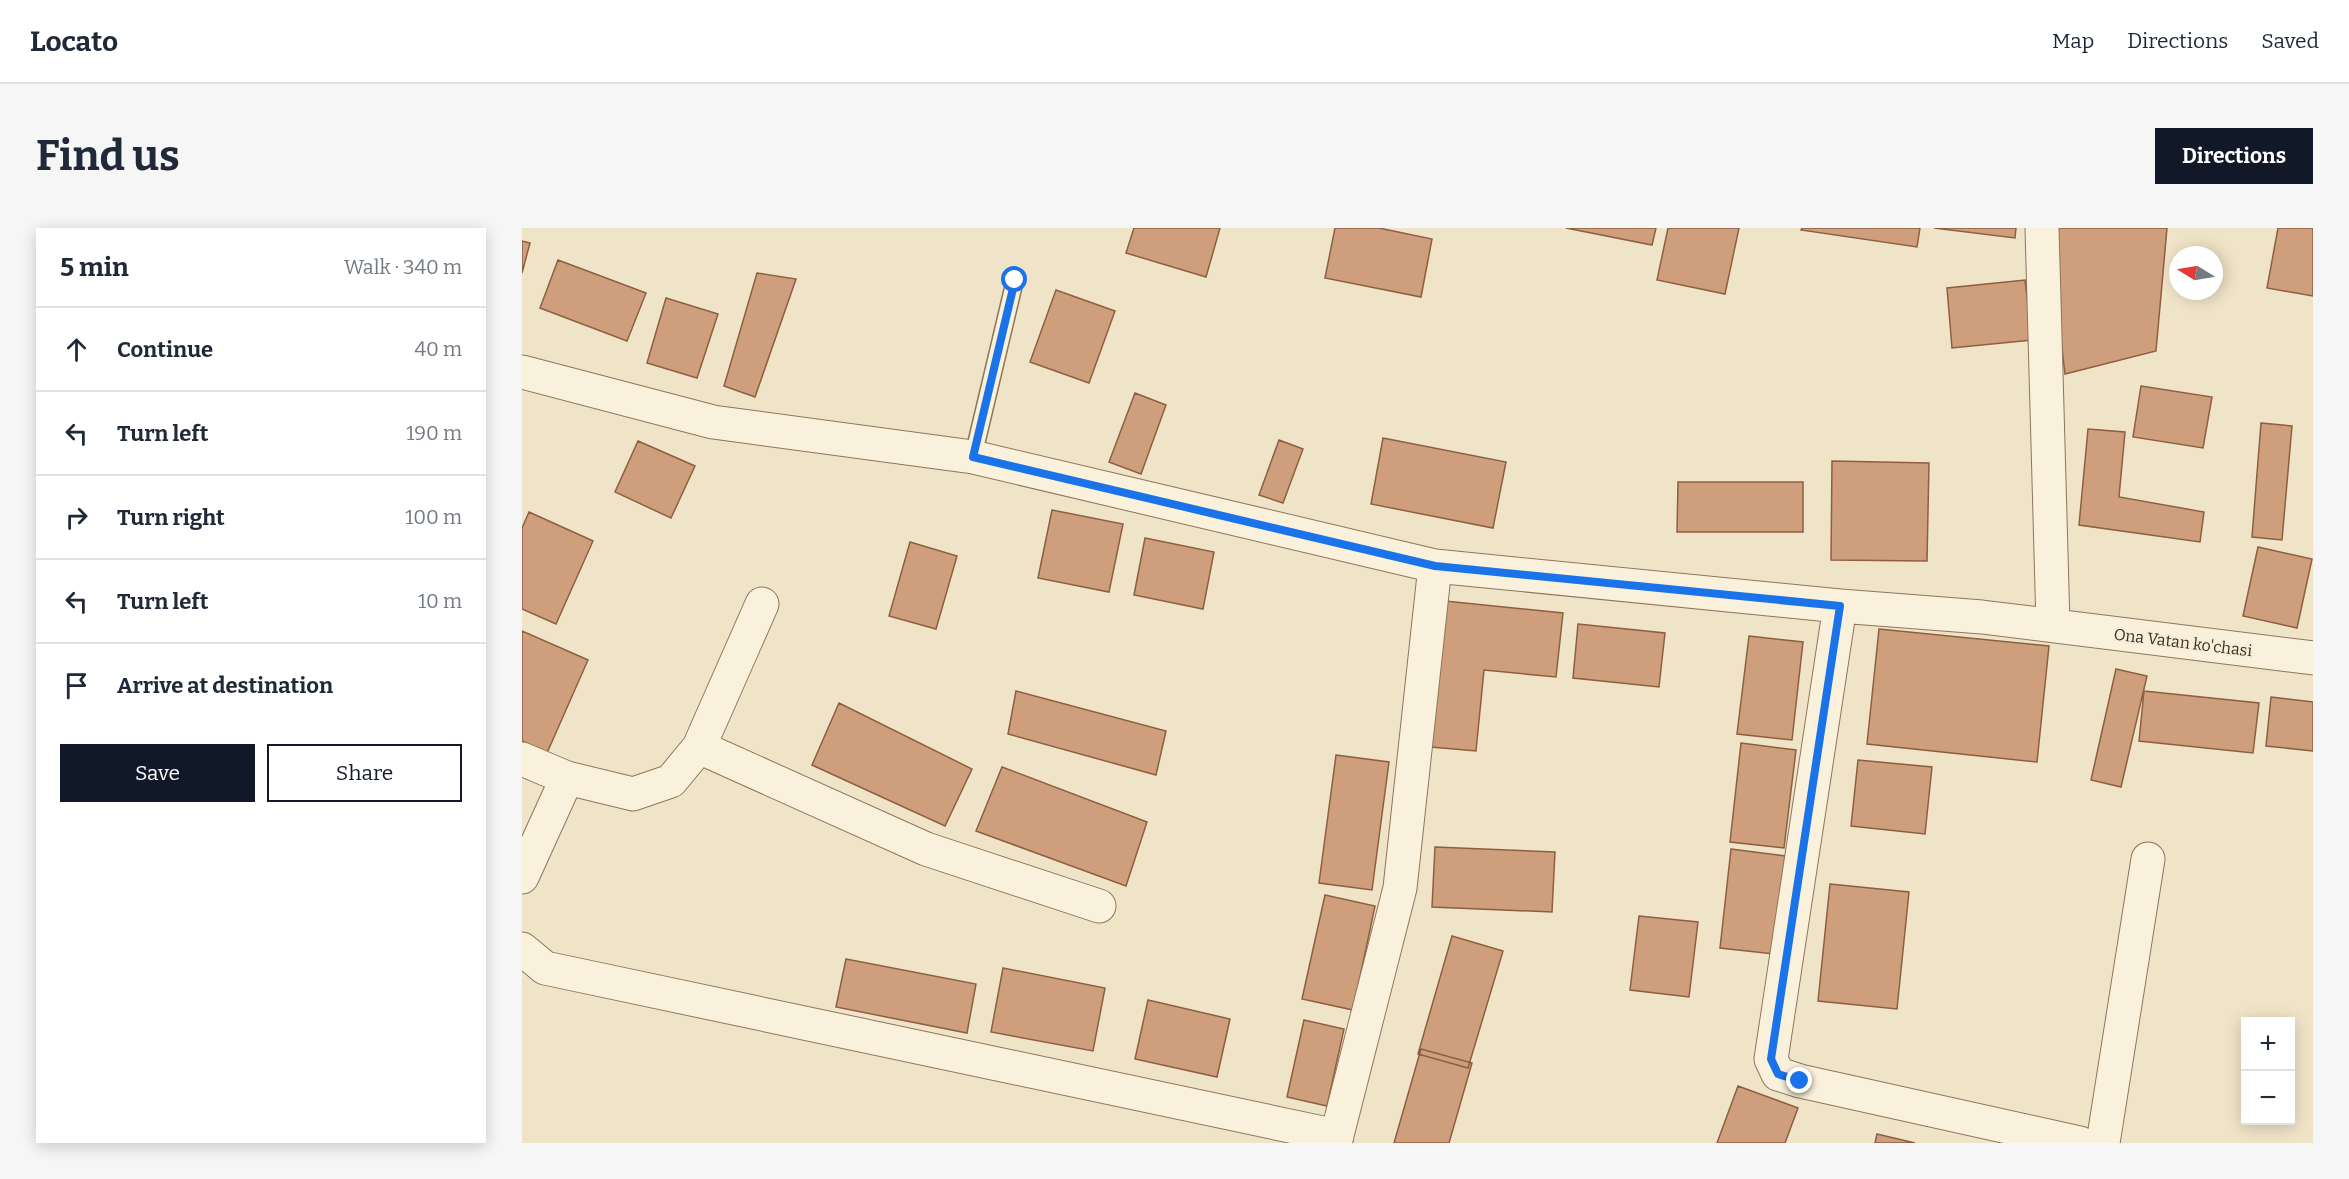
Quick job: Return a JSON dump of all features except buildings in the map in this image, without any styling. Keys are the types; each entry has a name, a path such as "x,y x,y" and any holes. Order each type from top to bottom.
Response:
{"street":[{"path":"2042,228 2053,625"},
{"name":"Ona Vatan ko'chasi","path":"522,372 713,422 973,457 1435,566 2053,625 2313,658"},
{"path":"522,949 545,968 1336,1139 1400,888 1435,566"},
{"path":"522,759 567,778 633,794 671,782 699,747 762,604"},
{"path":"1840,606 1771,1059 1778,1074 1800,1081 2079,1143"},
{"path":"699,747 926,849 1099,906"},
{"path":"522,877 567,778"},
{"path":"2103,1143 2148,859"}],"lane":[{"path":"973,457 1015,280"}],"route":[{"path":"1015,280 973,457 1435,566 1840,606 1771,1059 1778,1074 1800,1081"}]}
